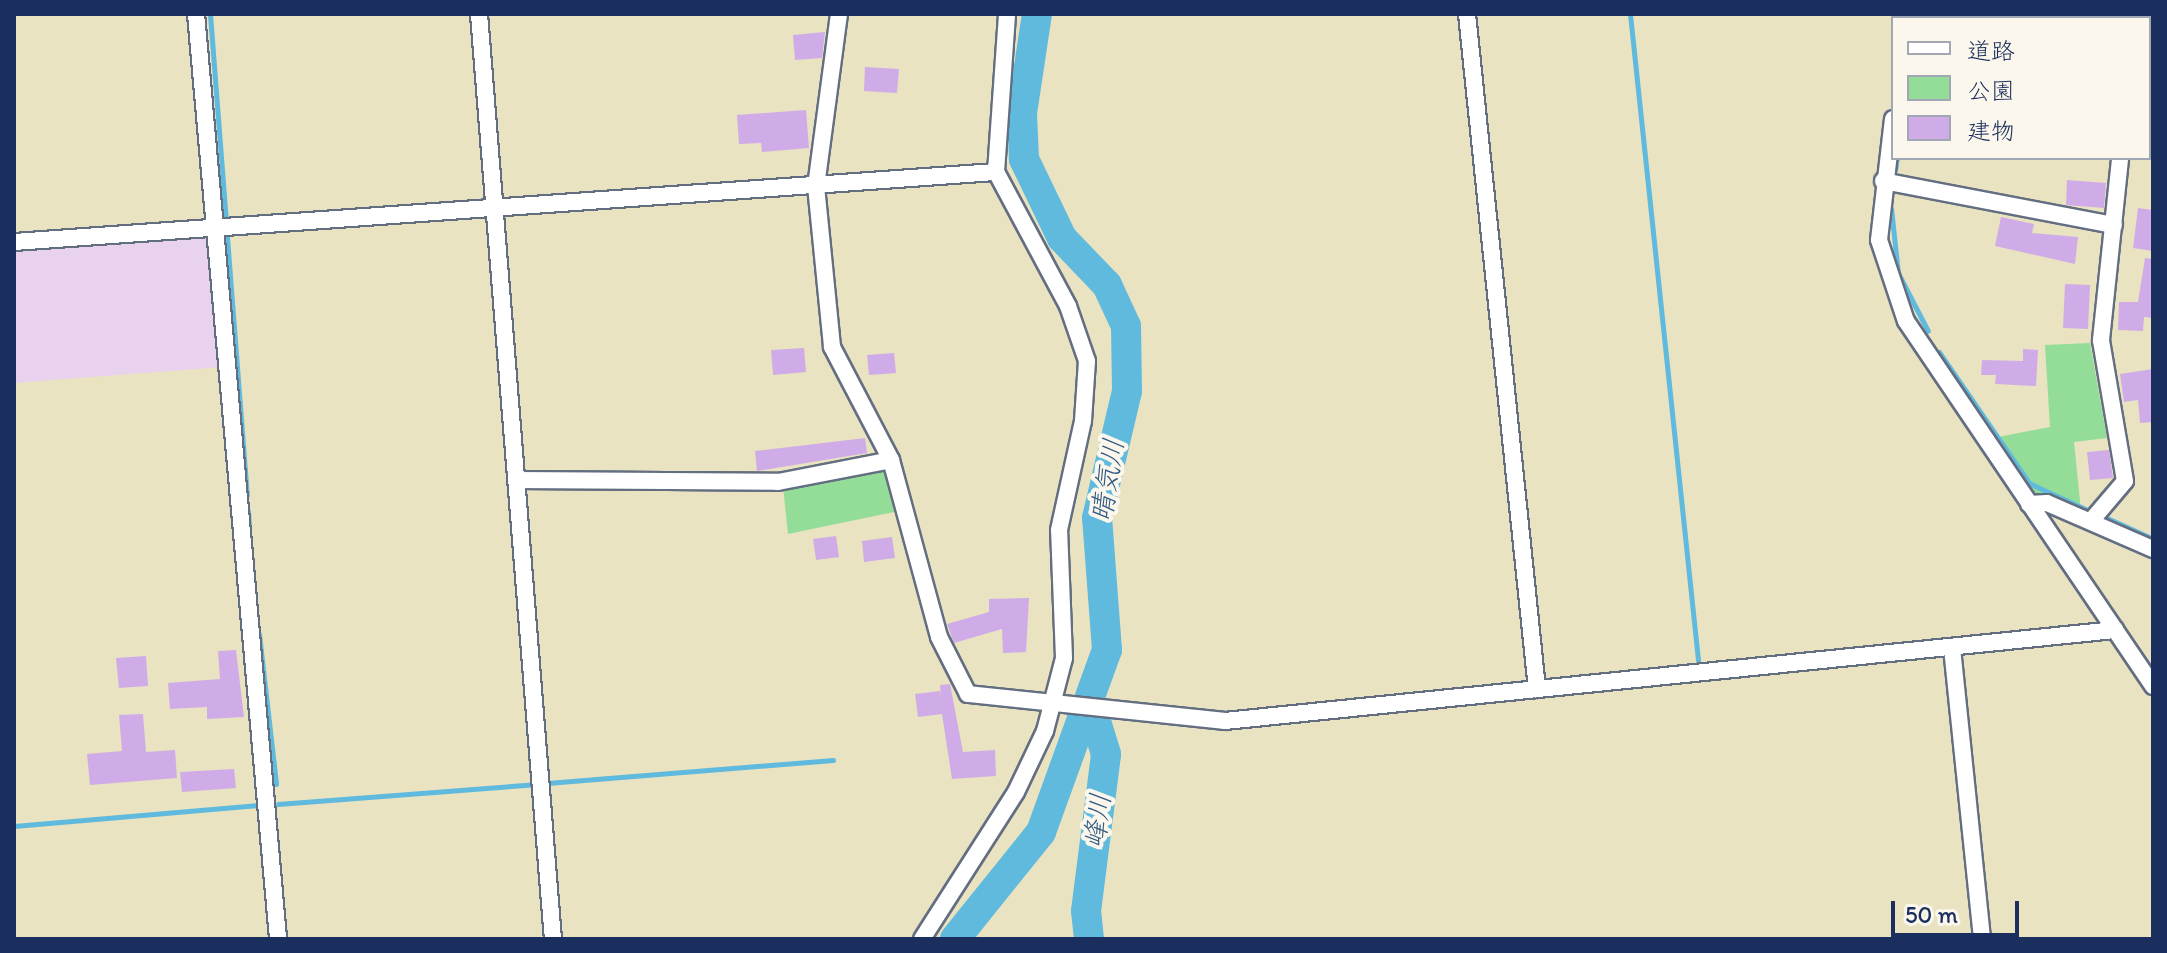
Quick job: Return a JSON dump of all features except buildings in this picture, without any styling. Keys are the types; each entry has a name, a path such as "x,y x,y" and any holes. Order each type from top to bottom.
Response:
{"street":[{"path":"196,14 212,229 278,939"},
{"path":"479,14 553,939"},
{"path":"839,14 816,186 832,347 891,460 955,681 985,700 1225,721 2115,630"},
{"path":"922,939 1016,792 1058,704 1067,611 1059,530 1083,421 1087,361 1068,306 996,172 1007,14"},
{"path":"1467,14 1537,689"},
{"path":"1891,131 1883,181 1879,240 1906,321 2153,686"},
{"path":"2091,521 2125,481 2101,340 2120,160"},
{"path":"14,242 212,229 494,204 816,186 996,172"},
{"path":"1883,181 2114,225"},
{"path":"516,480 778,482 891,460"},
{"path":"2029,504 2091,521 2153,549"},
{"path":"1952,648 1982,939"}],"shaded area":[{"path":"223,217 235,366 14,383 14,233"}],"green space":[{"path":"2090,343 2107,438 2074,442 2082,521 2038,508 1993,438 2050,427 2045,345"},
{"path":"888,468 894,512 788,534 783,486"}],"waterway":[{"path":"210,14 226,221"},
{"name":"晴気川","path":"955,939 1041,832 1107,650 1097,518 1127,391 1126,326 1107,285 1062,238 1024,159 1022,113 1037,14"},
{"path":"1630,14 1698,660"},
{"path":"1895,170 1897,160"},
{"path":"1891,208 1898,273 1928,331"},
{"path":"227,237 247,495"},
{"path":"1939,352 2029,483 2085,509"},
{"path":"248,511 249,525"},
{"path":"2107,518 2153,539"},
{"path":"259,634 276,784"},
{"name":"峰川","path":"1089,939 1086,911 1106,754 1091,705"},
{"path":"547,783 833,760"},
{"path":"278,804 535,784"},
{"path":"14,826 259,805"}]}
